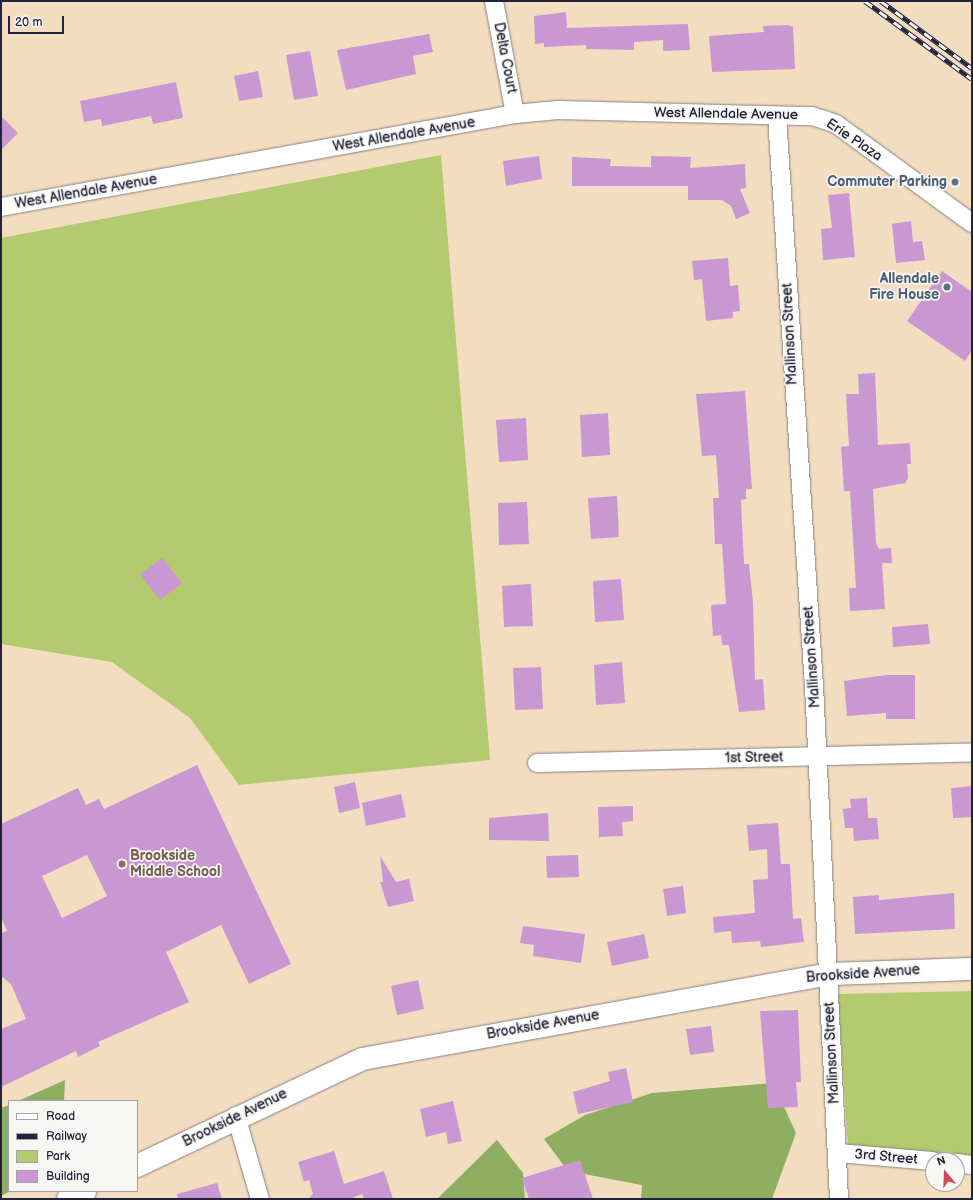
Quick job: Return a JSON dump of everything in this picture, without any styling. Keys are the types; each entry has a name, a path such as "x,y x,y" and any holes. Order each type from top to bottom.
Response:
{"main road":[{"name":"Brookside Avenue","path":"138,1165 236,1116 362,1059 828,974 972,969"},
{"path":"68,1199 83,1192"}],"street":[{"name":"Delta Court","path":"494,1 516,114"},
{"name":"West Allendale Avenue","path":"1,207 516,114 558,110 812,116"},
{"name":"Mallinson Street","path":"777,116 817,756 838,1153 839,1199"},
{"name":"Erie Plaza","path":"812,116 836,124 972,224"},
{"name":"1st Street","path":"536,763 972,752"},
{"path":"236,1116 260,1199"},
{"name":"3rd Street","path":"838,1153 925,1160"}],"green space":[{"path":"441,155 490,760 239,785 190,718 112,662 1,644 1,238"},
{"path":"972,991 972,1156 965,1155 965,1152 925,1153 848,1147 838,994"},
{"path":"65,1080 64,1100 20,1100"},
{"path":"773,1083 796,1133 772,1199 641,1199 642,1185 568,1171 544,1139 585,1115 652,1093"},
{"path":"8,1105 9,1192 1,1196 1,1108"},
{"path":"497,1140 523,1173 525,1199 437,1199"}],"building":[{"path":"566,12 567,28 688,24 690,50 663,51 663,40 634,42 634,50 586,49 586,45 544,47 544,43 535,44 534,16"},
{"path":"788,25 793,27 795,69 712,72 709,36 764,32 763,26"},
{"path":"429,34 433,52 413,56 416,74 346,90 337,50"},
{"path":"310,51 318,96 294,100 286,55"},
{"path":"258,71 263,97 239,101 234,76"},
{"path":"176,82 183,118 153,124 151,116 102,126 101,119 84,122 80,101"},
{"path":"1,116 18,133 1,150"},
{"path":"539,156 542,179 506,186 503,161"},
{"path":"651,156 691,157 690,168 745,164 746,188 740,189 750,213 736,219 731,206 722,200 688,200 688,186 572,186 572,157 611,159 610,166 651,167"},
{"path":"849,193 855,257 823,260 821,229 832,228 828,195"},
{"path":"911,221 913,242 922,241 925,260 896,263 892,224"},
{"path":"728,258 730,286 738,285 740,311 733,312 733,318 706,321 702,279 694,280 692,261"},
{"path":"942,271 972,292 972,350 965,361 907,321"},
{"path":"875,373 878,445 910,443 911,464 907,464 908,478 905,483 873,489 876,543 879,549 891,548 892,563 882,563 885,609 850,611 849,588 856,588 850,491 844,491 841,447 849,446 846,394 859,394 858,374"},
{"path":"745,391 752,489 746,489 746,499 741,500 744,564 749,564 753,602 755,680 763,679 765,710 739,712 729,645 722,645 721,635 713,636 711,605 726,604 722,544 715,544 713,498 719,498 716,455 702,456 696,394"},
{"path":"608,413 610,455 582,457 580,415"},
{"path":"526,418 528,460 499,462 496,420"},
{"path":"617,496 619,537 591,539 588,498"},
{"path":"527,502 529,544 499,545 498,503"},
{"path":"162,558 182,583 160,600 140,575"},
{"path":"621,579 624,620 595,622 593,581"},
{"path":"531,584 533,626 504,627 502,586"},
{"path":"928,624 930,644 893,647 892,627"},
{"path":"622,662 625,703 596,705 594,665"},
{"path":"541,667 543,709 515,710 513,668"},
{"path":"886,675 915,675 915,719 886,719 886,713 847,716 844,681"},
{"path":"197,765 291,964 249,984 221,925 166,952 189,1002 98,1042 100,1046 78,1057 76,1051 1,1087 1,1029 26,1019 11,984 1,976 1,933 7,931 1,917 1,824 78,788 86,805 99,799 104,809","holes":["87,855 107,896 62,918 42,876"]},
{"path":"355,782 360,808 339,813 334,787"},
{"path":"972,786 972,817 953,818 951,788"},
{"path":"401,794 406,817 366,826 362,803"},
{"path":"867,798 868,818 877,818 879,839 854,841 853,828 845,828 843,809 851,808 850,799"},
{"path":"633,806 633,821 622,822 623,836 599,837 598,807"},
{"path":"548,813 549,841 489,840 489,818"},
{"path":"778,823 781,864 790,864 793,919 801,918 804,942 761,947 760,941 732,943 731,931 714,933 713,917 755,913 753,880 768,879 767,849 749,851 747,825"},
{"path":"578,855 579,877 547,878 546,856"},
{"path":"380,856 396,882 409,879 414,901 388,907 380,882 383,882"},
{"path":"683,886 686,913 667,916 663,889"},
{"path":"954,893 955,929 855,934 853,897 879,895 879,900"},
{"path":"523,926 585,934 581,963 533,956 534,945 520,943"},
{"path":"644,934 649,958 612,966 607,942"},
{"path":"418,980 424,1009 397,1015 391,986"},
{"path":"798,1010 801,1082 796,1082 798,1107 768,1108 760,1011"},
{"path":"711,1026 714,1052 690,1055 686,1029"},
{"path":"626,1068 633,1102 578,1114 573,1092 610,1081 608,1072"},
{"path":"453,1101 462,1141 448,1144 446,1132 426,1137 420,1109"},
{"path":"334,1151 344,1184 384,1171 393,1199 364,1199 362,1194 349,1199 308,1199 313,1194 309,1180 304,1182 298,1162"},
{"path":"580,1160 593,1199 529,1199 522,1178"},
{"path":"217,1183 222,1199 178,1199 177,1194"}],"railway":[{"path":"865,1 972,79"},
{"path":"881,1 972,68"}],"place":[{"name":"Commuter Parking","path":"955,182"},
{"name":"Allendale Fire House","path":"947,287"},
{"name":"Brookside Middle School","path":"122,864"}]}
